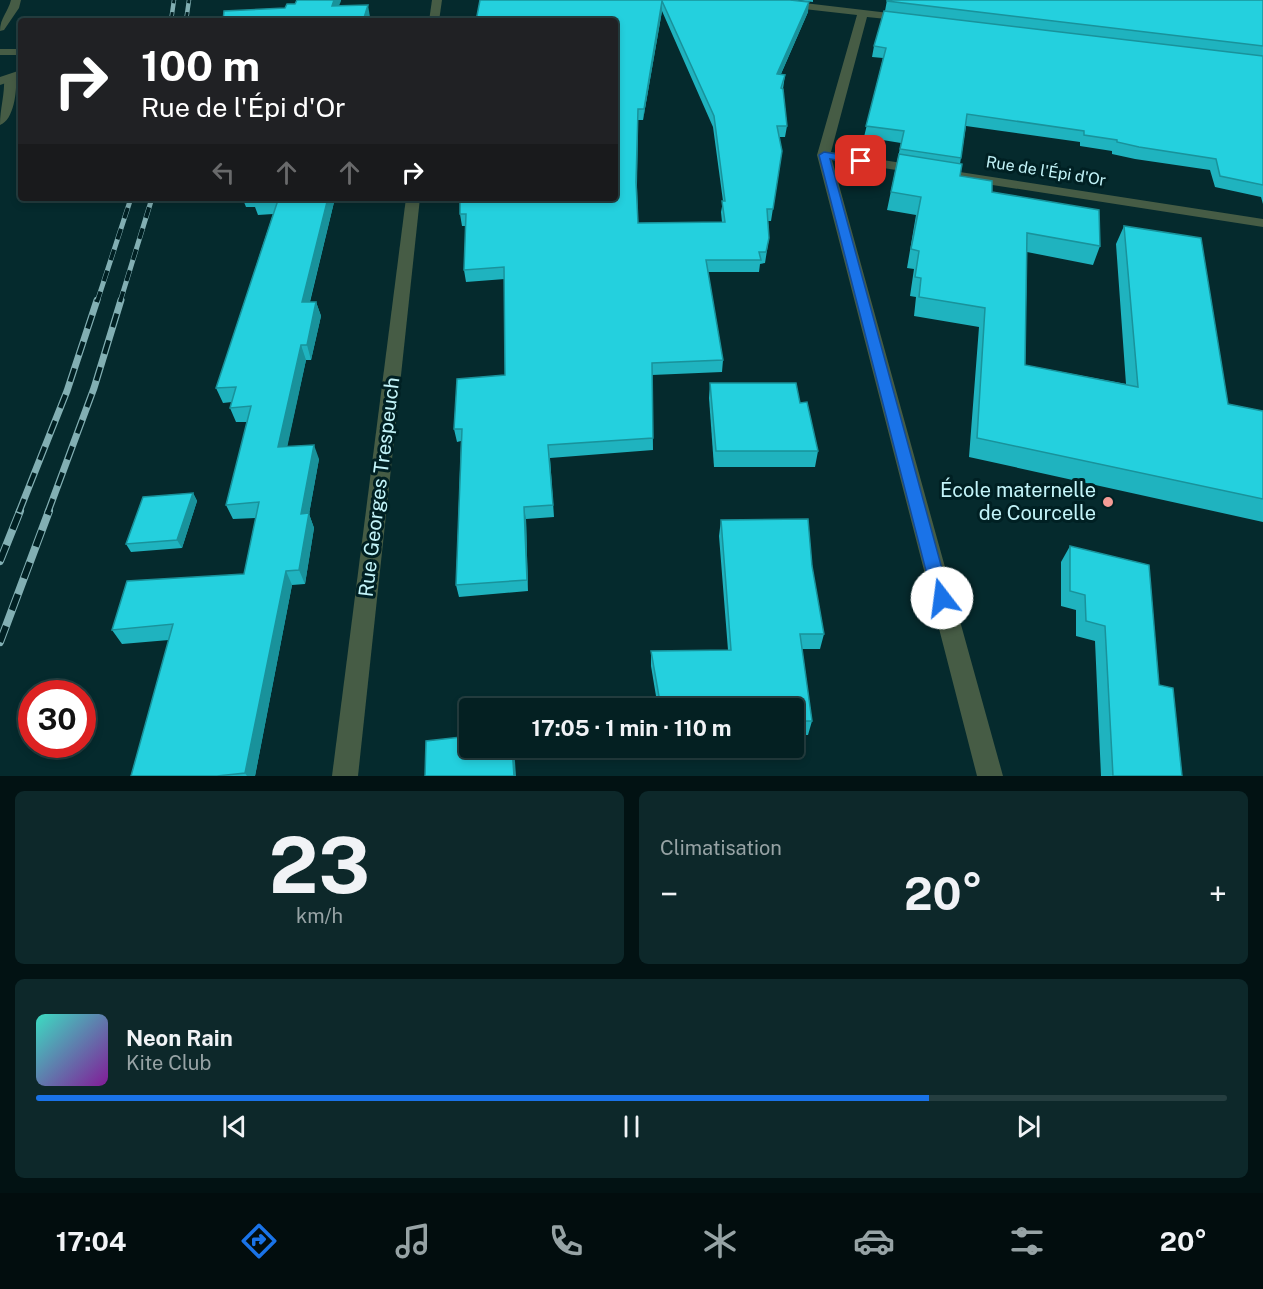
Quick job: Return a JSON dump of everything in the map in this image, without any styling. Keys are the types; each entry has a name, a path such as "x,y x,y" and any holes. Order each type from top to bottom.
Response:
{"street":[{"path":"0,28 14,8 16,0"},
{"path":"434,18 437,0"},
{"path":"752,0 922,20"},
{"path":"863,13 824,155 990,776"},
{"path":"0,52 18,52"},
{"path":"0,121 11,93 10,78"},
{"name":"Rue de l'Épi d'Or","path":"824,155 1263,223"},
{"name":"Rue Georges Trespeuch","path":"345,776 413,201"}],"building":[{"path":"297,0 334,0 332,6 368,5 364,18 223,18 224,11 285,8 287,4 295,4"},
{"path":"480,0 790,0 809,2 777,74 785,75 781,88 783,89 787,126 777,126 782,151 773,209 767,209 769,238 766,252 759,252 761,260 706,260 723,360 652,363 653,438 548,445 553,505 524,507 527,580 456,585 462,429 454,429 457,379 505,375 504,267 464,270 466,214 460,214 460,201 618,201 618,18 477,18","holes":["662,1 714,116 725,201 722,201 725,222 638,223 636,182 638,109 644,109"]},
{"path":"1263,0 1263,46 887,1"},
{"path":"884,11 1263,56 1263,185 1220,176 1216,159 1139,147 1117,142 1117,140 1084,135 1084,131 967,114 961,158 900,149 904,131 866,126 886,48 874,46"},
{"path":"899,154 962,164 960,176 992,181 992,192 1099,210 1100,246 1027,233 1025,365 1138,387 1124,226 1201,238 1228,404 1263,411 1263,499 977,438 985,308 919,297 921,278 915,277 919,251 911,249 921,197 891,192"},
{"path":"278,201 327,201 302,302 316,302 307,345 301,345 278,447 314,445 301,514 309,513 299,570 286,571 245,773 217,776 131,776 173,624 112,630 127,581 244,574 259,502 226,505 251,406 230,408 236,387 216,388"},
{"path":"710,383 796,383 800,403 807,402 818,451 716,451"},
{"path":"193,493 177,540 126,544 143,497"},
{"path":"808,519 812,566 824,634 800,634 812,721 804,721 804,698 659,698 651,651 731,650 721,520"},
{"path":"1070,546 1149,565 1159,685 1173,688 1182,776 1113,776 1105,626 1086,621 1085,595 1070,591"},
{"path":"459,737 459,758 513,758 514,776 425,776 426,741"}],"railway":[{"path":"171,18 174,0"},
{"path":"186,18 189,0"},
{"path":"97,302 130,201"},
{"path":"120,302 151,201"},
{"path":"19,512 67,391 97,300"},
{"path":"48,512 94,388 121,300"},
{"path":"0,561 20,511"},
{"path":"0,642 49,511"}],"place":[{"name":"École maternelle de Courcelle","path":"1108,502"}],"route":[{"path":"861,161 824,155 942,598"}]}
